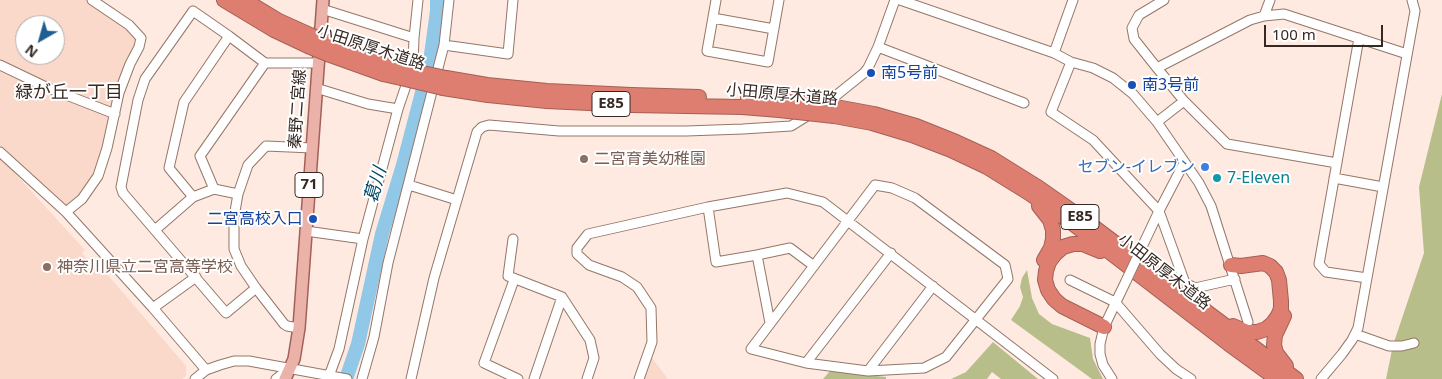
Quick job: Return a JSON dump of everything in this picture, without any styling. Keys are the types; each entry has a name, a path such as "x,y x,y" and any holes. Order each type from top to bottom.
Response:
{"highway":[{"name":"小田原厚木道路","path":"224,0 274,30 309,40 331,49 383,63 402,74 445,83 780,105 835,112 874,114 916,126 991,158 1039,188 1298,379"},
{"name":"小田原厚木道路","path":"244,0 309,40"},
{"name":"小田原厚木道路","path":"835,112 912,135 951,150 987,168 1029,193 1277,379"},
{"path":"1029,193 1050,220 1053,230 1050,248 1040,268 1039,279 1042,290 1054,307 1078,319 1104,327"},
{"path":"1104,327 1062,306 1054,299 1048,290 1046,271 1055,254 1063,247 1073,244 1094,247 1124,263"},
{"path":"1231,265 1241,259 1258,255 1274,261 1280,268 1284,275 1288,304 1275,336 1274,345 1280,360 1298,379"},
{"path":"1168,283 1238,329 1248,332 1266,329 1273,323 1281,309 1280,287 1276,272 1263,262 1241,266 1231,265"}],"main road":[{"name":"秦野二宮線","path":"288,375 296,349 299,328 322,4"}],"street":[{"path":"66,212 82,199 98,176 107,148 119,93 130,64 139,48 141,38 129,24 92,0"},
{"path":"333,376 363,238 398,109 413,65 418,0"},
{"path":"362,379 374,337 388,263 444,45 449,0"},
{"path":"444,45 508,54 513,0"},
{"path":"716,0 707,51 768,62 779,0"},
{"path":"411,379 434,278 477,132 482,127 490,125 559,131 686,131 791,126 826,104 864,73 878,48 895,0"},
{"path":"900,0 1054,53 1071,62 1093,68 1113,78 1133,94 1157,122 1211,206 1248,322"},
{"path":"1054,53 1073,0"},
{"path":"1164,0 1139,15 1132,28 1134,39 1184,100 1227,144 1337,163"},
{"path":"1264,16 1270,0"},
{"path":"1324,376 1342,354 1358,328 1415,11 1412,0"},
{"path":"322,4 414,38"},
{"path":"256,288 226,313 123,193 121,187 138,100 145,79 193,11 265,63 318,63"},
{"path":"1157,68 1250,20 1264,16 1284,14 1407,54"},
{"path":"713,18 774,29"},
{"path":"193,197 169,168 184,102 229,36"},
{"path":"1359,38 1319,264 1326,272 1367,278"},
{"path":"878,48 1024,103"},
{"path":"1071,62 1051,112 1093,140 1159,211 1185,284 1195,288 1235,279"},
{"path":"214,189 200,156 265,63"},
{"path":"0,66 46,88 115,114"},
{"path":"316,88 368,104 398,109"},
{"path":"1157,122 1184,100"},
{"path":"299,328 284,324 241,266 234,249 234,217 238,194 248,165 266,146 312,148"},
{"path":"0,152 66,212 206,370"},
{"path":"1112,379 1103,366 1100,354 1104,327 1184,163"},
{"path":"1334,178 1383,187"},
{"path":"409,185 457,200"},
{"path":"875,185 892,188 915,198 1005,266 1008,279 946,357 924,368 868,371 806,363 751,349 848,221 875,185"},
{"path":"155,230 193,197 214,189 238,194"},
{"path":"639,379 652,342 651,308 638,287 622,277 589,264 578,254 577,248 588,234 708,206 787,193 823,202 1053,379"},
{"path":"708,206 716,262 790,248 814,266"},
{"path":"306,231 363,238"},
{"path":"513,239 508,276 514,280 562,296 590,340 594,358 586,379"},
{"path":"806,363 890,253"},
{"path":"757,255 770,323"},
{"path":"153,308 196,277"},
{"path":"514,280 484,363 518,379"},
{"path":"1070,280 1115,302 1160,354 1176,369 1192,379"},
{"path":"868,371 933,286"},
{"path":"534,379 562,296"},
{"path":"1355,334 1389,346 1402,346 1414,342"},
{"path":"195,379 206,370 220,365 234,361 249,361 288,375 333,376 347,379"},
{"path":"276,379 288,375"}],"shaded area":[{"path":"0,0 87,0 141,38 98,176 66,212 0,152"},
{"name":"神奈川県立二宮高等学校","path":"0,157 85,250 82,253 94,268 101,267 186,366 186,376 182,379 0,379"},
{"path":"652,358 668,379 645,379"}],"green space":[{"path":"1442,94 1442,379 1386,379 1393,345 1424,253 1419,187"},
{"path":"1027,270 1032,298 1039,314 1052,324 1090,338 1093,359 1103,379 1092,379 1011,320 1020,306 1023,297 1020,287 1022,278"},
{"path":"993,342 1038,379 1001,379 992,372 987,379 951,379 966,372"},
{"path":"830,371 886,377 886,379 823,379"}],"waterway":[{"name":"葛川","path":"346,379 358,344 382,234 403,165 430,62 437,0"}],"place":[{"name":"南5号前","path":"871,73"},
{"name":"南3号前","path":"1132,85"},
{"name":"二宮育美幼稚園","path":"584,159"},
{"name":"セブン-イレブン","path":"1205,167"},
{"name":"7-Eleven","path":"1217,178"},
{"name":"二宮高校入口","path":"313,219"},
{"name":"神奈川県立二宮高等学校","path":"47,267"}],"district":[{"name":"緑が丘一丁目","path":"69,93"}]}
